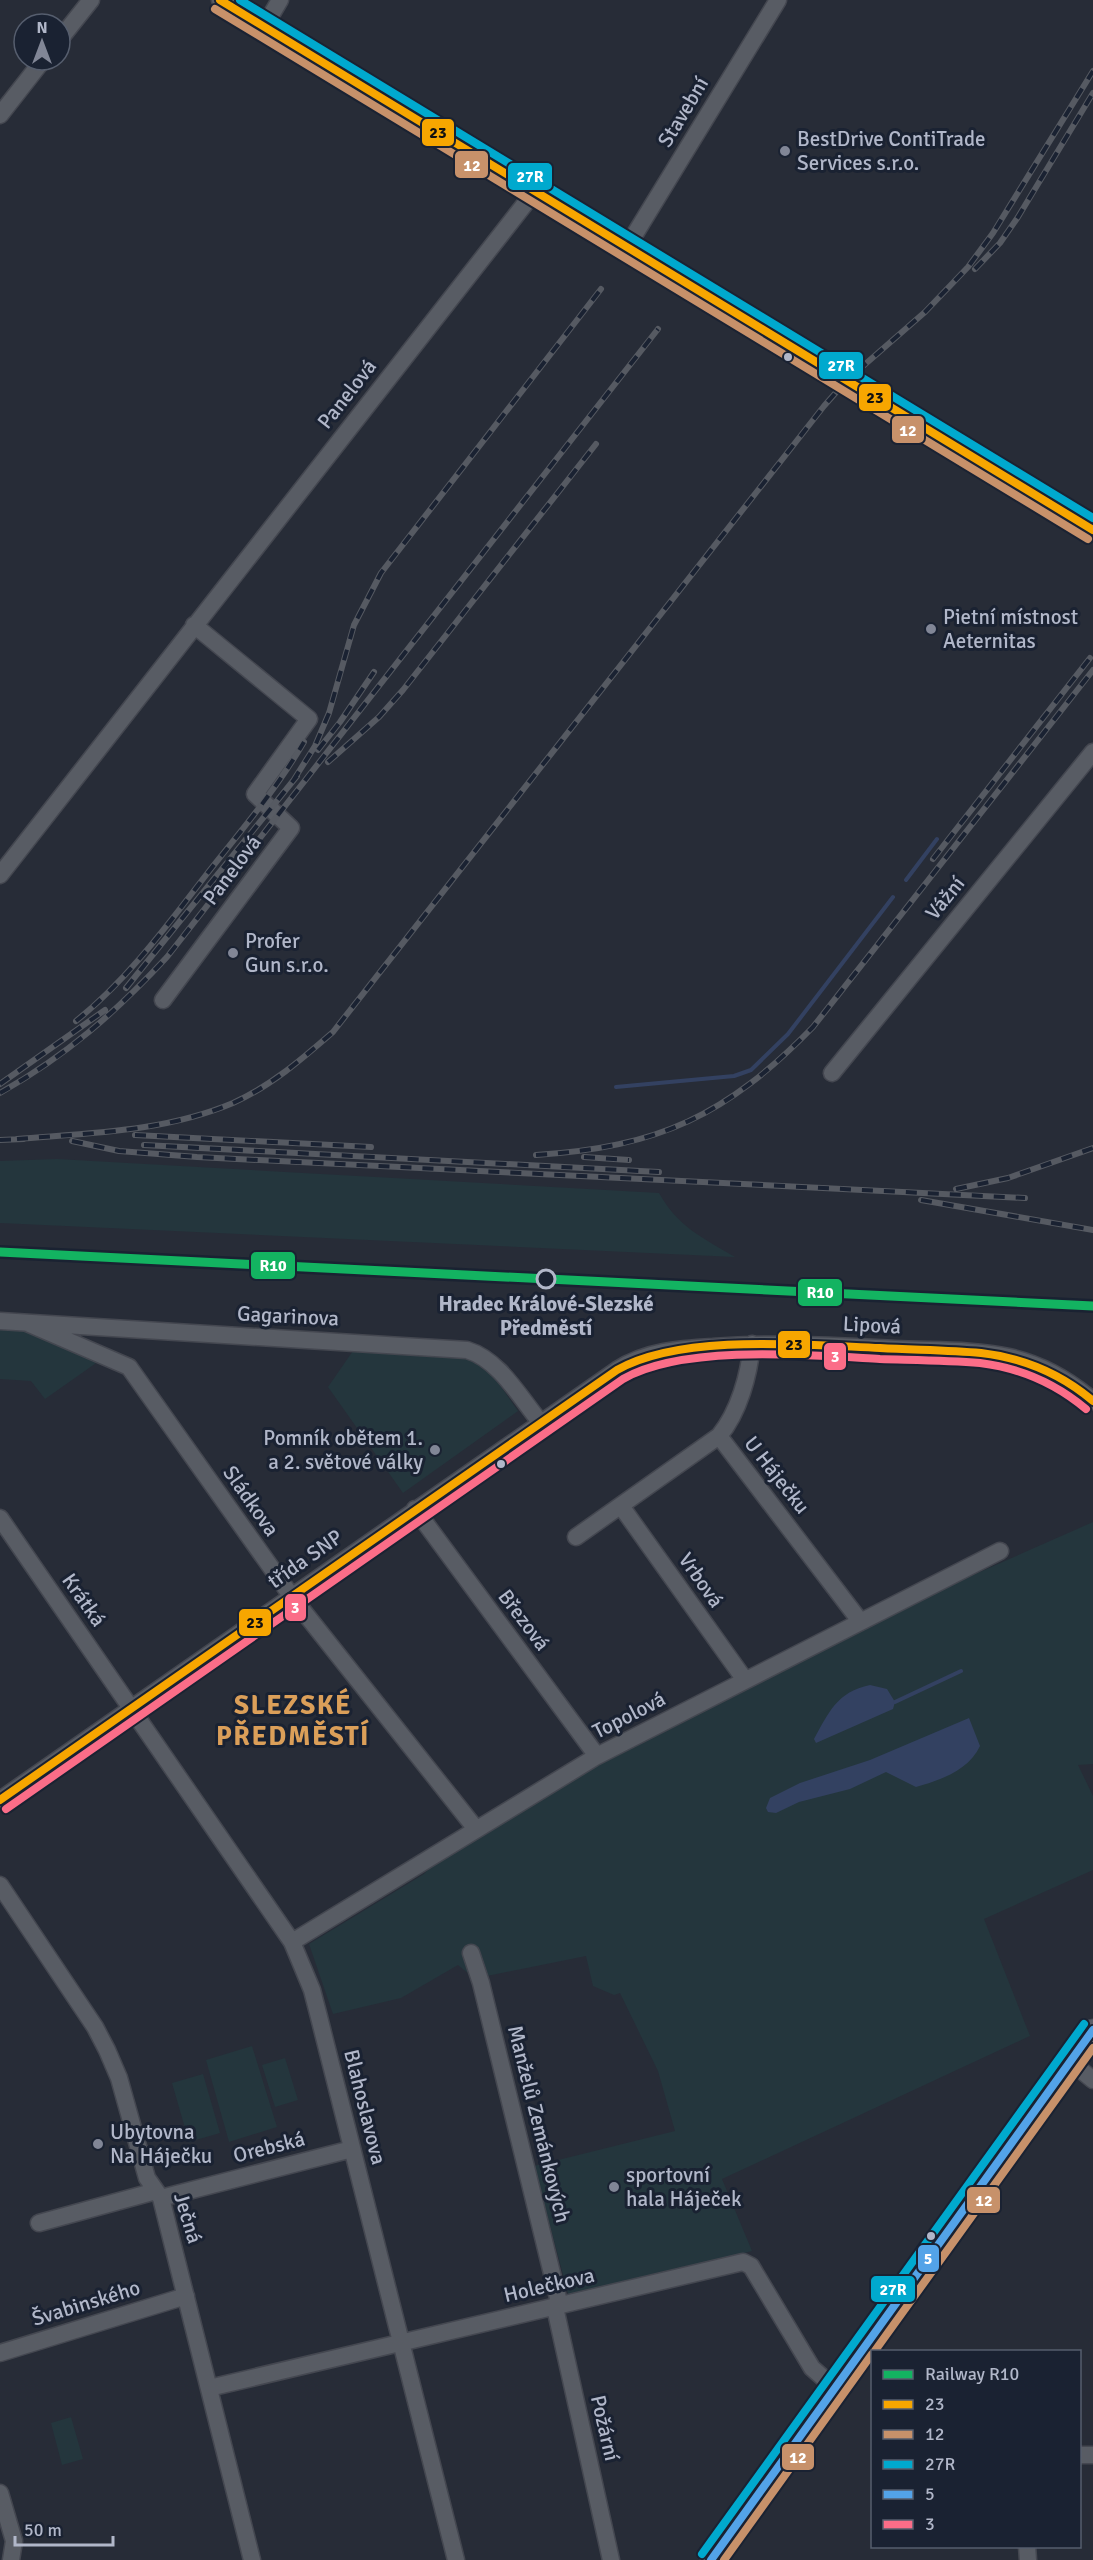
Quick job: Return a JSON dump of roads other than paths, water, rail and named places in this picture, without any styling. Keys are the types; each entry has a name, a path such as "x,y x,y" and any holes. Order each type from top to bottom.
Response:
{"main road":[{"path":"711,2560 1093,2030"}],"street":[{"path":"72,24 91,0"},
{"path":"220,0 1093,530"},
{"path":"264,27 280,0"},
{"name":"Stavební","path":"627,247 778,0"},
{"path":"0,115 34,72"},
{"name":"Panelová","path":"0,875 535,191"},
{"name":"Panelová","path":"163,1000 291,828 255,794 309,719 194,625"},
{"name":"Vážní","path":"832,1073 1093,752"},
{"name":"Gagarinova","path":"0,1321 467,1350 479,1353 495,1367 541,1423"},
{"name":"Sládkova","path":"27,1323 129,1367 292,1597 476,1829"},
{"name":"Lipová","path":"638,1358 671,1350 752,1344 793,1344 998,1355 1023,1361 1053,1374 1093,1401"},
{"name":"U Háječku","path":"752,1344 750,1361 731,1421 719,1436 860,1621"},
{"name":"třída SNP","path":"0,1800 415,1509 616,1370 638,1358"},
{"path":"576,1537 719,1436"},
{"name":"Vrbová","path":"621,1506 745,1680"},
{"name":"Březová","path":"415,1509 597,1756"},
{"name":"Krátká","path":"0,1518 132,1708"},
{"name":"Topolová","path":"292,1942 597,1756 1000,1551"},
{"name":"Blahoslavova","path":"132,1708 292,1942 312,1990 456,2560"},
{"name":"Ječná","path":"0,1885 107,2050 119,2078 147,2178 159,2194 252,2560"},
{"name":"Manželů Zemánkových","path":"471,1953 481,1983 556,2286 557,2306"},
{"path":"1070,2061 1093,2080"},
{"name":"Orebská","path":"39,2223 352,2149"},
{"name":"Holečkova","path":"209,2388 715,2268 748,2263 812,2368 836,2389"},
{"name":"Švabinského","path":"0,2353 186,2296"},
{"name":"Požární","path":"557,2306 557,2315 611,2560"},
{"path":"0,2493 14,2541 11,2560"}],"water":[{"path":"870,1685 887,1689 895,1702 893,1709 816,1743 814,1739 835,1704 849,1693"},
{"path":"969,1718 980,1746 962,1768 935,1781 916,1787 886,1772 850,1789 799,1802 776,1813 768,1812 766,1808 770,1798 800,1783 870,1760"}],"waterway":[{"path":"906,880 937,839"},
{"path":"616,1087 734,1076 751,1070 788,1034 893,897"},
{"path":"895,1702 961,1671"}],"railway":[{"path":"17,1139 127,1130 207,1113 260,1089 298,1062 333,1032 824,406 847,380 925,312 968,267 993,233 1093,71"},
{"path":"975,269 1000,243 1018,217 1093,93"},
{"path":"293,781 315,746 329,713 354,625 381,573 601,289"},
{"path":"0,1093 47,1064 89,1032 128,997 167,957 658,329"},
{"path":"328,762 379,717 403,690 596,444"},
{"path":"933,859 1090,658"},
{"path":"536,1155 580,1151 619,1144 655,1134 688,1121 720,1105 781,1058 813,1027 1093,670"},
{"path":"318,750 374,672"},
{"path":"76,1021 112,988 161,933 270,794 304,742"},
{"path":"126,988 297,776"},
{"path":"0,1084 105,1010"},
{"path":"135,1135 371,1147"},
{"path":"0,1140 24,1139"},
{"path":"72,1141 119,1151 197,1157 1025,1198"},
{"path":"144,1145 659,1172"},
{"path":"956,1189 1008,1178 1093,1148"},
{"path":"584,1157 629,1160"},
{"path":"921,1200 1093,1230"}],"rail line":[{"name":"R10","path":"0,1252 1093,1306"}],"place":[{"name":"BestDrive ContiTrade Services s.r.o.","path":"785,151"},
{"name":"Pietní místnost Aeternitas","path":"931,629"},
{"name":"Profer Gun s.r.o.","path":"233,953"},
{"name":"Hradec Králové-Slezské Předměstí","path":"546,1279"},
{"name":"Pomník obětem 1. a 2. světové války","path":"435,1450"},
{"name":"Ubytovna Na Háječku","path":"98,2144"},
{"name":"sportovní hala Háječek","path":"614,2187"}],"district":[{"name":"SLEZSKÉ PŘEDMĚSTÍ","path":"293,1720"}]}
